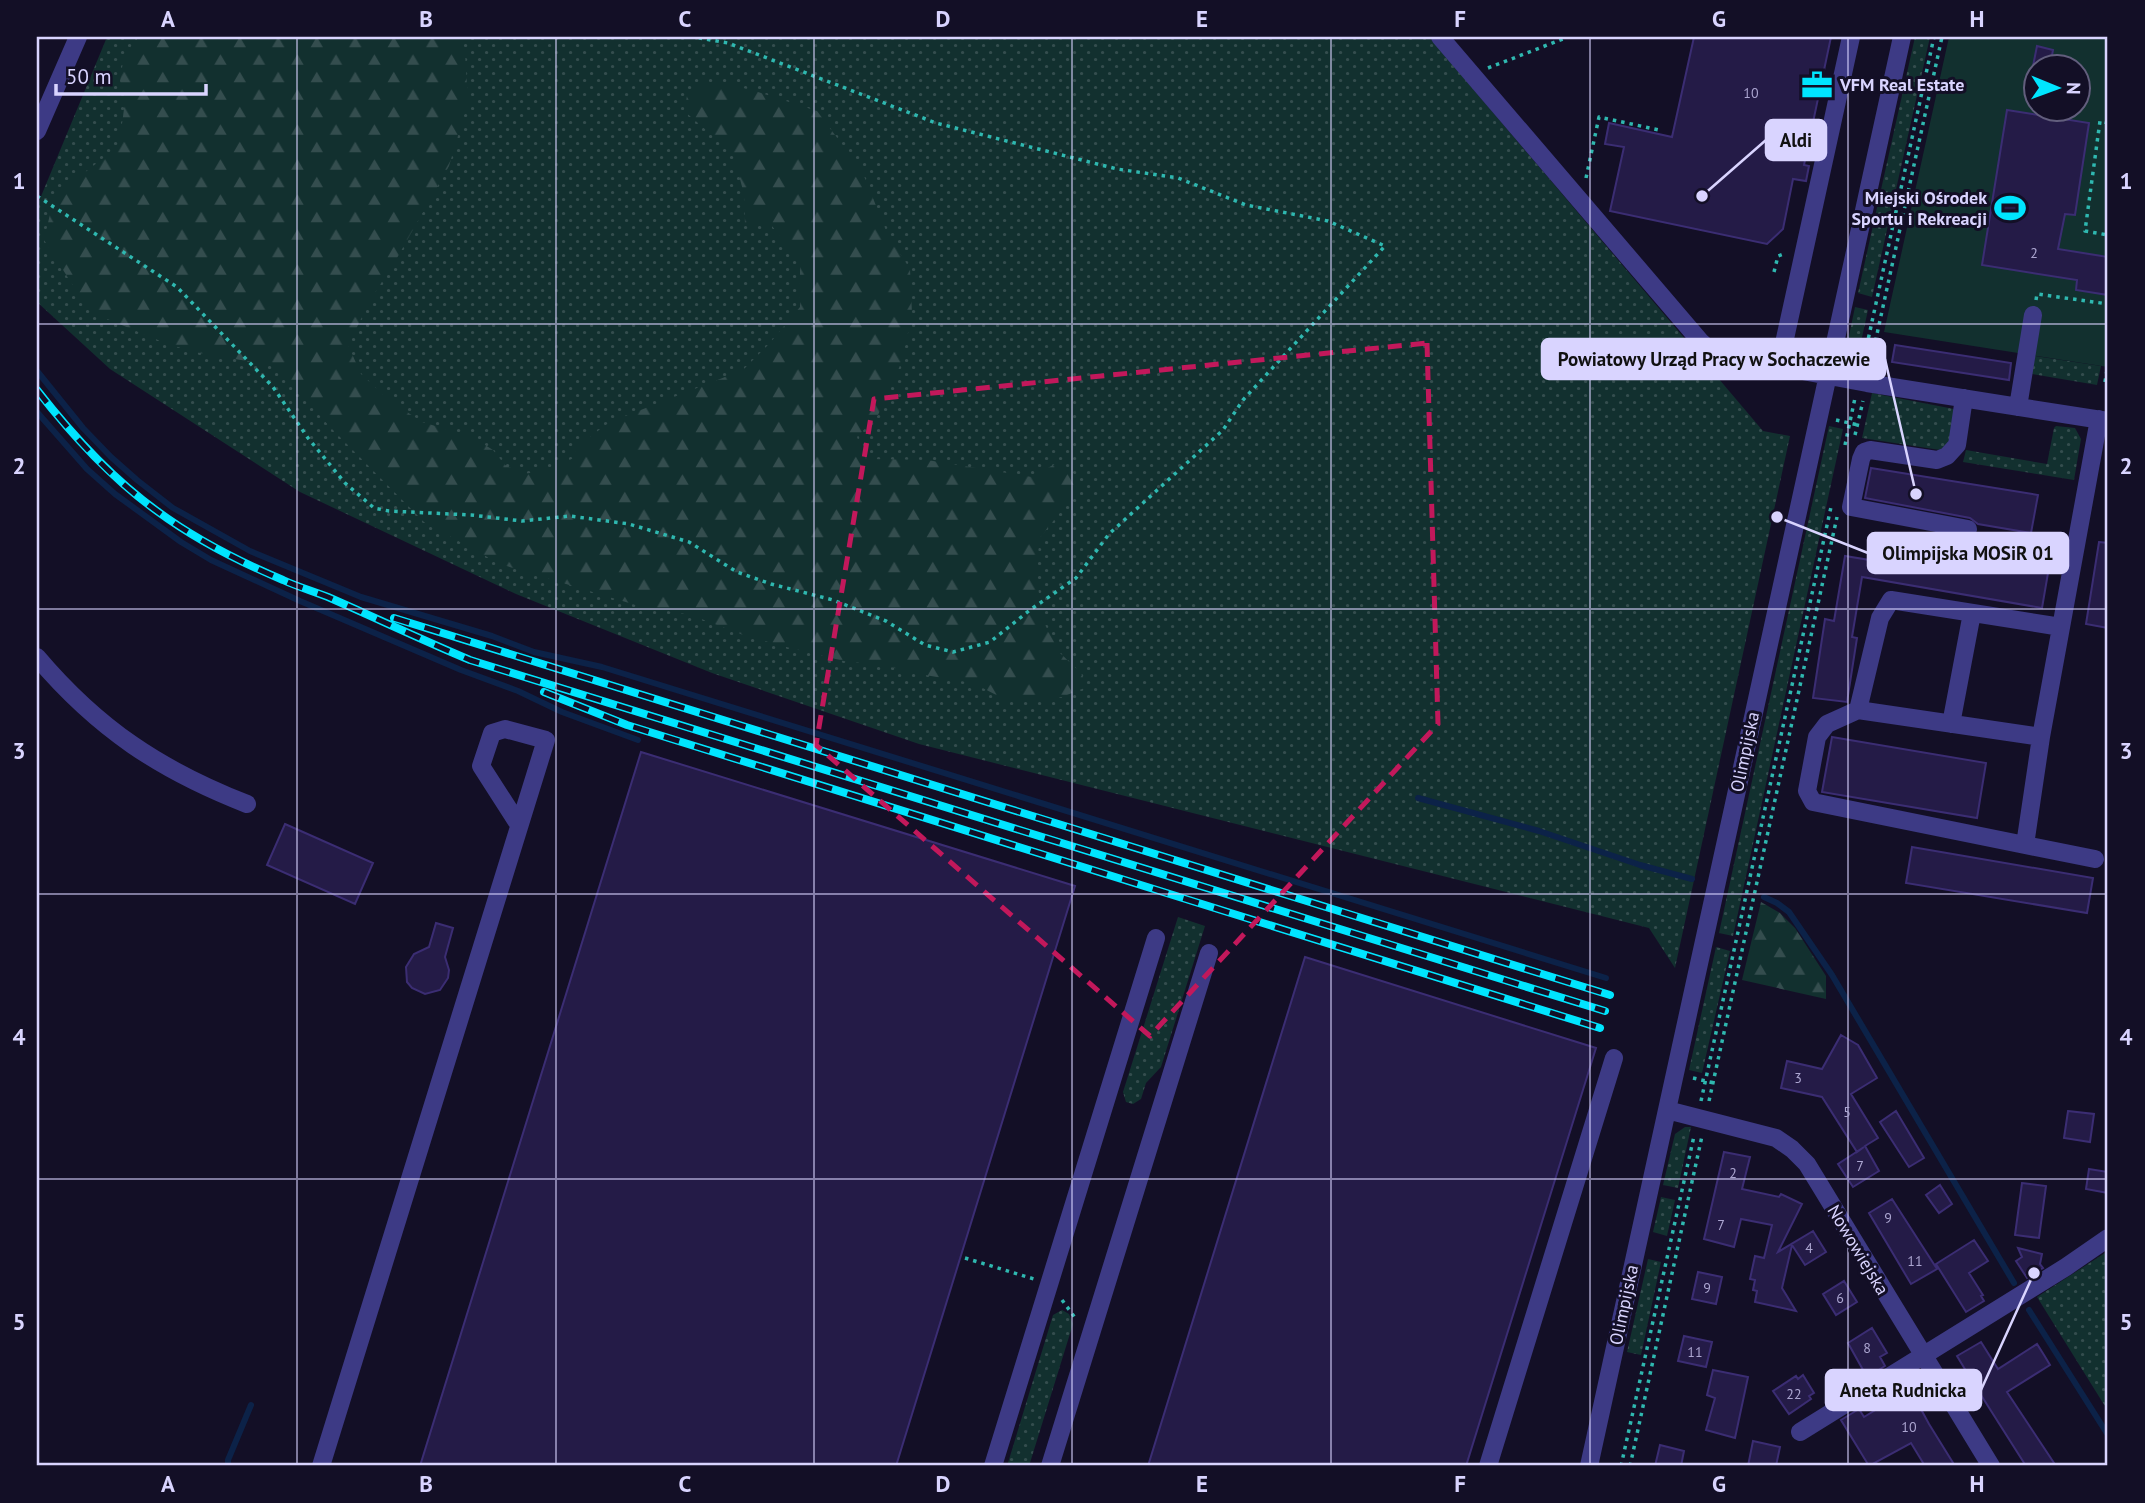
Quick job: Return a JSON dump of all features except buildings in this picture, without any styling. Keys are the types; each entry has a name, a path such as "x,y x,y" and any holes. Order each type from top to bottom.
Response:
{"street":[{"path":"37,131 78,37"},
{"path":"1440,37 1710,350 1723,356 1863,382 2104,420 2040,737 2025,845"},
{"path":"1779,366 1852,37"},
{"name":"Olimpijska","path":"1589,1466 1902,37"},
{"path":"2018,407 2033,315"},
{"path":"1965,398 1957,445 1953,451 1937,460 1870,450 1864,452 1851,507 1968,529"},
{"path":"1858,710 1880,618 1891,600 2061,627"},
{"path":"1951,724 1972,613"},
{"path":"37,657 73,697 134,747 190,780 247,804"},
{"path":"2040,737 1858,710 1827,724 1817,737 1807,791 1813,802 2095,859"},
{"path":"321,1466 546,740 505,729 492,733 481,766 519,825"},
{"path":"993,1466 1156,938"},
{"path":"1050,1466 1209,953"},
{"path":"1488,1466 1614,1058"},
{"name":"Nowowiejska","path":"1667,1110 1776,1138 1807,1164 1991,1466"},
{"path":"1800,1432 2066,1268 2108,1238"}],"path":[{"path":"37,196 177,287 273,387 308,438 345,483 374,508 522,521 570,516 629,524 689,542 737,572 833,600 886,621 925,645 953,652 990,642 1076,578 1109,534 1223,430 1243,400 1385,246 1328,221 1246,205 1178,178 1117,169 936,123 727,43 694,37"},
{"path":"1486,69 1568,37"},
{"path":"1854,439 1863,382 1934,37"},
{"path":"1844,450 1863,382 1942,37"},
{"path":"1581,202 1599,117 1658,130"},
{"path":"2108,122 2100,121 2085,231 2108,235"},
{"path":"2033,315 2037,294 2108,304"},
{"path":"2105,382 2108,364"},
{"path":"1630,1466 1832,504"},
{"path":"1621,1466 1840,506"},
{"path":"965,1258 1039,1281"}],"highlighted area":[{"path":"1427,343 1438,724 1150,1036 816,745 874,399"}],"green space":[{"path":"107,37 1429,37 1763,431 1790,436 1675,968 1649,928 919,744 712,673 516,594 300,492 110,369 37,302 37,206"},
{"path":"139,37 460,37 465,53 468,102 449,166 371,299 348,345 361,374 389,400 422,422 472,437 493,450 505,465 524,474 553,469 575,457 576,447 610,422 743,370 800,307 800,265 770,223 745,225 744,194 733,153 684,111 688,91 702,83 718,83 752,90 817,111 862,171 887,233 910,269 912,314 902,361 878,415 857,437 866,459 927,460 1032,477 1060,461 1076,476 1077,491 1039,539 1037,580 1043,621 1060,653 1081,673 1087,687 1062,697 1032,702 1004,699 973,683 913,673 880,664 848,662 790,648 743,635 691,615 639,606 500,564 424,522 331,428 274,365 208,355 170,345 100,316 79,295 44,240 51,210 62,190 119,146 124,109 124,92 120,81 124,55"},
{"path":"1915,37 1930,37 1872,297 1858,293"},
{"name":"Miejski Ośrodek Sportu i Rekreacji","path":"1949,37 2108,37 2108,367 1884,332"},
{"path":"1855,307 1868,310 1855,369 1846,362 1845,355"},
{"path":"2035,356 2101,366 2097,385 2032,374"},
{"path":"1872,393 1954,409 1951,445 1940,450 1862,438"},
{"path":"1829,426 1843,429 1733,936 1719,933"},
{"path":"2056,426 2075,428 2081,439 2074,480 1963,462 1966,450 2047,464"},
{"path":"1761,902 1780,913 1795,928 1826,976 1826,999 1742,980"},
{"path":"1178,917 1205,926 1161,1067 1146,1083 1141,1099 1133,1104 1126,1102 1123,1092"},
{"path":"1716,947 1730,951 1702,1073 1689,1070"},
{"path":"1685,1127 1691,1127 1678,1188 1663,1185 1675,1134"},
{"path":"1661,1197 1675,1200 1667,1236 1653,1232"},
{"path":"2108,1251 2108,1411 2037,1297"},
{"path":"1648,1259 1661,1262 1641,1355 1627,1352"},
{"path":"1062,1310 1069,1314 1073,1324 1029,1466 1007,1466 1053,1315"}],"waterway":[{"path":"37,371 83,428 111,457 173,508 250,551 361,597 492,636 534,652 602,667 1606,978"},
{"path":"37,412 87,469 115,494 181,542 211,560 461,670 638,740"},
{"path":"1418,798 1539,831 1640,865 1692,879"},
{"path":"1764,897 1789,912 1832,975 2014,1283"},
{"path":"2029,1310 2108,1435"},
{"path":"228,1466 228,1460 251,1405"}],"railway":[{"path":"37,390 108,470 140,498 187,531 267,573 470,660 1605,1011"},
{"path":"394,618 1610,995"},
{"path":"544,692 627,725 1600,1028"}],"place":[{"name":"VFM Real Estate","path":"1817,85"},
{"name":"Aldi","path":"1702,196"},
{"name":"Miejski Ośrodek Sportu i Rekreacji","path":"2010,208"},
{"name":"Powiatowy Urząd Pracy w Sochaczewie","path":"1916,494"},
{"name":"Olimpijska MOSiR 01","path":"1777,517"},
{"name":"Aneta Rudnicka","path":"2034,1273"}]}
